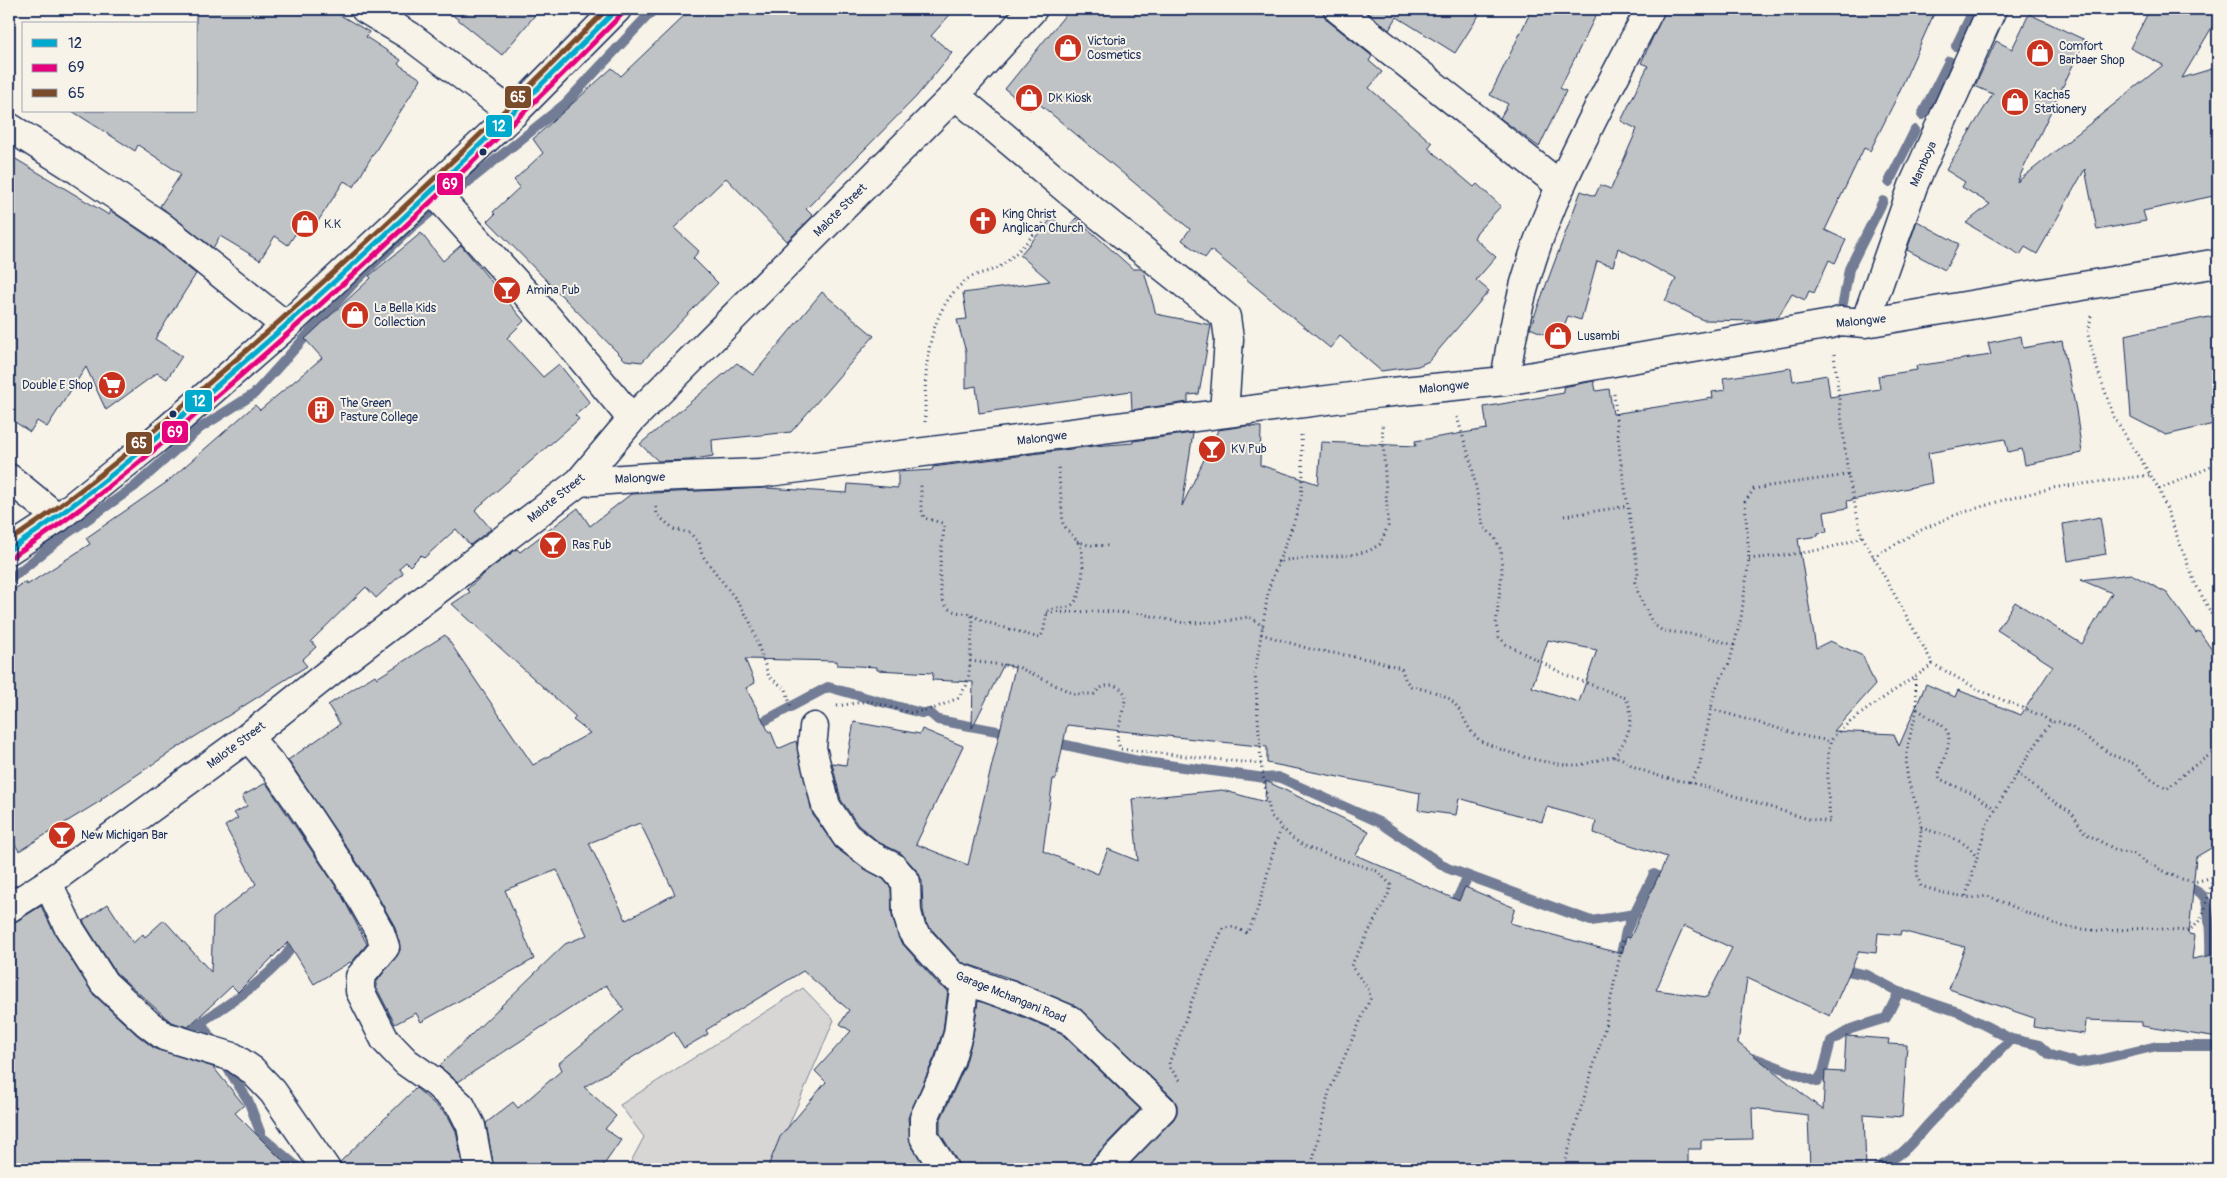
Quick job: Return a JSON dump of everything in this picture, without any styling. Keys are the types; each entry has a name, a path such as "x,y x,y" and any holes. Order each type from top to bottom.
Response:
{"street":[{"path":"365,9 410,36 513,114"},
{"path":"9,550 58,518 154,441 286,326 433,191 618,9"},
{"name":"Malote Street","path":"9,908 48,883 248,737 345,660 579,482 632,419 955,94 1034,9"},
{"path":"1338,9 1561,186"},
{"path":"1505,381 1514,326 1533,260 1561,186 1650,9"},
{"name":"Mamboya","path":"1865,322 1913,186 1992,9"},
{"path":"955,94 1071,193 1226,317 1229,339 1224,413"},
{"path":"9,127 79,170 161,226 286,326"},
{"path":"433,191 548,318 632,419"},
{"name":"Malongwe","path":"579,482 761,473 1382,393 1505,381 1610,364 1840,321 1865,322 2218,263"},
{"path":"9,478 58,518"},
{"name":"Garage Mchangani Road","path":"814,727 812,748 826,806 846,836 872,856 893,867 906,882 907,912 912,931 952,974 965,981 1009,994 1070,1020 1162,1109"},
{"path":"248,737 276,770 301,806 354,886 380,932 386,947 360,977 360,991 385,1040 406,1062 436,1083 461,1106 471,1126 480,1169"},
{"path":"48,883 68,926 104,983 147,1023 164,1036 233,1057 252,1070 272,1092 326,1169"},
{"path":"944,1169 924,1137 924,1118 950,1061 958,1034 965,981"},
{"path":"1104,1169 1162,1109"}],"path":[{"path":"1056,436 1062,523 1081,548 1080,591 1077,600 1070,607 1053,608 1047,613 1044,633 1039,638 983,621 971,614 948,608 940,576 944,526 942,523 926,519 922,514 921,452 925,423 925,369 932,338 944,308 963,283 973,276 1001,266 1071,193"},
{"path":"2094,285 2088,335 2114,418 2159,489 2195,583 2218,626"},
{"path":"1832,324 1848,475 1862,536 1934,664 1981,691 2042,716 2051,722 2059,722 2071,727 2112,755 2136,764 2149,778 2167,789 2218,748"},
{"path":"1610,364 1620,457 1636,556 1636,588 1653,624 1663,631 1700,635 1734,645"},
{"path":"1444,386 1464,437 1472,466 1482,526 1495,538 1501,550 1502,572 1496,625 1499,637 1506,644 1566,675 1626,698 1631,709 1631,725 1625,741 1614,757"},
{"path":"1277,562 1350,555 1369,551 1380,544 1388,526 1382,434 1382,393"},
{"path":"1296,405 1303,446 1300,498 1294,522 1277,562 1269,587 1255,672 1261,764 1272,816 1281,829 1308,848 1377,871 1391,885 1389,893 1351,966 1369,990 1370,999 1329,1092 1312,1164 1313,1169"},
{"path":"2159,489 2218,464"},
{"path":"1690,782 1699,768 1716,690 1730,661 1741,618 1749,559 1745,502 1754,489 1777,484 1848,475"},
{"path":"1873,557 1917,532 1952,516 2000,501 2052,488 2151,475"},
{"path":"652,477 657,515 674,529 690,533 700,543 702,555 741,606 751,624 769,677 786,689 793,714 809,716 814,727 834,724 837,705 869,701 910,713 935,708 958,698 966,686 973,619 971,614"},
{"path":"1564,516 1628,506"},
{"path":"1749,559 1851,542 1862,536"},
{"path":"1076,541 1110,546"},
{"path":"1047,613 1098,611 1142,614 1184,623 1219,622 1248,617 1263,627"},
{"path":"1261,634 1310,649 1373,660 1401,668 1406,681 1411,686 1452,700 1462,713 1472,733 1483,742 1500,749 1546,761 1576,765 1614,757 1623,759 1632,766 1656,776 1690,782 1808,819 1830,822 1828,766 1832,740 1873,706 1934,664"},
{"path":"970,660 1018,666 1074,694 1094,694 1101,686 1107,684 1119,687 1126,696 1117,737 1120,749 1261,764"},
{"path":"1915,678 1916,709 1907,751 1907,775 1919,814 1921,828 1916,870 1920,886 1942,893 1979,898 1988,896 2047,922 2066,926 2100,931 2149,928 2187,931 2192,928 2207,906 2214,877"},
{"path":"1711,709 1808,737 1832,740"},
{"path":"1916,709 1948,731 1951,738 1940,769 1940,779 1977,796 1995,809"},
{"path":"1966,896 1986,826 2017,773 2051,722"},
{"path":"2017,773 2071,812 2085,833 2118,851 2134,854 2143,861 2178,878 2194,882 2214,877 2218,873"},
{"path":"1921,828 1957,840 1968,846 1976,857"},
{"path":"1162,1109 1174,1098 1180,1089 1180,1080 1170,1068 1168,1062 1174,1052 1185,1018 1208,962 1223,928 1233,928 1247,933 1258,914 1274,848 1281,829"},
{"path":"1563,1169 1605,1027 1623,940"}],"shaded area":[{"path":"803,988 834,1020 770,1169 627,1169 644,1137 620,1105"}],"building":[{"path":"196,9 330,9 369,32 366,37 401,60 398,64 421,79 354,187 344,181 311,232 301,225 288,245 275,236 260,260 220,236 213,248 160,206 181,174 138,145 135,151 74,112 198,112 198,22 196,22"},
{"path":"445,9 540,9 502,55"},
{"path":"691,9 955,9 931,36 952,53 916,97 806,209 813,216 787,241 726,178 674,228 699,251 693,258 718,283 642,362 625,360 488,221 495,214 493,212 520,187 514,180 543,153 533,139 612,68 621,76"},
{"path":"1070,9 1323,9 1328,21 1372,56 1369,61 1382,72 1369,88 1432,143 1428,148 1474,187 1477,184 1501,206 1477,232 1474,238 1496,257 1476,280 1489,291 1429,361 1418,366 1381,371 1340,336 1330,348 1211,250 1205,258 1182,240 1190,229 1037,102 1030,110 1005,89"},
{"path":"1363,9 1483,9 1455,53 1397,17 1389,30"},
{"path":"1532,9 1599,9 1560,88 1566,91 1539,147 1500,118 1508,104 1490,95"},
{"path":"1666,9 1936,9 1896,99 1870,151 1864,148 1825,230 1846,240 1835,263 1829,260 1814,293 1809,291 1805,300 1792,294 1778,317 1755,321 1703,320 1665,301 1676,279 1618,248 1613,266 1597,261 1581,320 1568,316 1558,340 1530,328 1581,191 1595,196 1600,185 1611,189 1637,129 1621,121 1648,66 1641,63"},
{"path":"2150,9 2218,9 2218,17 2182,78 2218,67 2218,195 2143,211 2146,221 2097,230 2085,169 2037,254 2025,247 2020,255 1966,223 1990,204 1962,187 1965,182 1946,170 1993,94 1975,86 1996,41 2012,49 2029,14 2085,40 2017,182 2163,65 2130,48"},
{"path":"9,155 109,215 111,211 152,239 196,274 155,339 182,356 167,379 157,373 106,410 86,367 47,427 37,421 30,432 9,418"},
{"path":"1053,217 1066,229 1076,218 1133,269 1144,271 1156,314 1211,325 1199,394 1188,395 1188,402 1132,410 1131,391 979,413 976,386 966,388 966,352 957,320 967,319 963,293 1050,281 1020,255"},
{"path":"1917,221 1959,244 1945,270 1907,250"},
{"path":"421,233 443,261 461,245 524,321 507,338 543,377 559,364 590,403 575,415 579,419 475,510 491,529 470,545 456,529 424,558 421,555 410,566 406,562 399,568 403,573 376,598 366,587 311,641 316,647 302,660 307,666 177,748 102,800 19,851 9,834 9,593 25,582 27,585 90,544 86,538 167,482 255,405 260,410 322,358 305,339 371,278 369,276"},
{"path":"822,292 874,336 791,432 712,440 713,456 689,460 658,461 640,444 737,363 753,375"},
{"path":"2218,315 2218,423 2166,435 2131,417 2125,335"},
{"path":"2021,336 2023,348 2062,341 2076,410 2082,453 2025,465 2022,449 2008,452 2005,439 1928,453 1932,483 1847,501 1848,508 1824,512 1827,532 1818,533 1818,536 1798,539 1816,648 1830,641 1863,656 1875,685 1834,731 1894,734 1899,746 1926,684 1955,697 1958,690 2021,715 2053,666 1997,630 2015,602 2082,644 2112,593 2081,580 2131,574 2167,593 2196,633 2199,631 2218,659 2218,844 2196,857 2189,934 2195,935 2192,959 2218,954 2218,1038 2142,1026 2142,1022 2086,1020 2085,1034 2033,1027 2034,1018 1949,989 1965,947 1901,931 1900,935 1878,933 1876,953 1859,951 1830,1016 1747,978 1738,1043 1823,1110 1825,1071 1844,1072 1846,1036 1889,1039 1888,1044 1907,1045 1902,1117 1864,1114 1866,1169 1810,1169 1808,1115 1752,1108 1753,1139 1701,1140 1701,1149 1688,1149 1688,1169 1125,1169 1174,1119 1177,1113 1177,1105 1173,1098 1076,1006 1015,980 961,962 926,923 923,910 922,881 918,872 901,853 880,843 858,825 841,800 832,763 846,765 854,722 920,734 922,729 963,746 916,844 968,865 1015,668 1004,664 972,728 973,682 932,680 933,673 877,670 877,667 837,665 837,661 745,659 755,683 746,688 769,732 771,732 778,749 796,741 813,815 836,848 863,868 883,879 891,888 892,916 900,941 940,986 948,990 943,1031 935,1056 908,1118 911,1145 926,1169 767,1169 780,1137 826,1082 815,1071 851,1031 840,1024 849,1010 803,971 706,1030 708,1034 684,1048 674,1032 584,1087 616,1116 605,1129 621,1140 601,1169 494,1169 486,1123 513,1102 518,1108 562,1070 559,1063 624,1010 606,985 458,1082 439,1066 565,944 587,935 557,870 505,890 534,959 421,1022 416,1013 395,1024 376,987 376,983 400,950 395,927 367,877 288,760 340,724 328,705 375,675 377,678 445,635 533,765 590,733 573,720 576,717 452,604 470,592 467,589 491,568 517,549 520,552 578,508 590,526 631,494 766,488 847,493 848,484 898,488 898,472 932,470 933,467 1094,446 1133,443 1133,441 1193,433 1182,506 1218,430 1245,426 1261,427 1260,465 1318,484 1321,442 1416,446 1415,441 1487,429 1484,407 1564,393 1563,387 1594,381 1596,391 1609,389 1613,414 1713,398 1712,392 1725,390 1723,378 1791,368 1793,381 1827,375 1830,397 1880,389 1878,376 1917,370 1916,366 1991,355 1988,343","holes":["1548,640 1597,650 1579,702 1532,687","1067,725 1267,747 1267,763 1420,793 1418,810 1456,815 1459,798 1542,822 1547,807 1596,821 1594,833 1667,857 1630,938 1626,937 1622,954 1510,923 1515,908 1465,887 1459,901 1356,855 1369,831 1266,781 1265,802 1222,790 1132,799 1138,861 1108,849 1098,874 1043,851 1053,779 1056,779","640,823 675,894 626,920 589,843","1684,926 1732,948 1707,997 1656,990"]},
{"path":"2100,517 2106,554 2068,561 2063,524"},
{"path":"266,783 341,894 367,944 351,963 314,984 288,942 238,992 232,986 188,1027 171,1022 116,973 83,921 108,904 133,943 143,934 145,937 164,920 211,972 213,918 256,884 225,826 238,818 234,813 247,806 242,796"},
{"path":"41,906 55,934 93,994 155,1049 213,1067 244,1105 235,1113 291,1169 28,1169 9,1158 9,924"},
{"path":"978,1001 1006,1010 1061,1033 1140,1109 1093,1158 1089,1169 960,1169 940,1133 940,1121 965,1066 973,1036"},
{"path":"416,1088 448,1116 456,1131 463,1169 341,1169 340,1162"}],"waterway":[{"path":"9,580 65,535 134,487 200,428 254,394 355,282 412,227 565,104 654,9"},
{"path":"1956,46 1974,9"},
{"path":"1922,115 1949,61"},
{"path":"1889,182 1915,130"},
{"path":"1840,320 1849,269 1883,201"},
{"path":"753,727 828,687 921,713 930,713 938,720 1013,734"},
{"path":"1052,742 1138,761 1265,778 1278,777 1381,823 1447,868 1591,921 1635,914"},
{"path":"1618,967 1626,931 1654,874 1669,884"},
{"path":"1451,912 1468,876"},
{"path":"2183,884 2201,894 2206,901 2210,931 2209,969"},
{"path":"179,1037 262,979 286,955 295,934"},
{"path":"1838,966 1843,970 1867,975 1899,992 1961,1013 2011,1039 2039,1045 2050,1055 2078,1063 2157,1046 2218,1046"},
{"path":"1748,1058 1757,1059 1817,1082 1823,1072 1831,1041 1851,1029 1886,1018 1899,992"},
{"path":"201,1022 215,1045"},
{"path":"1877,1169 1904,1151 2011,1039"},
{"path":"221,1058 248,1100 262,1137 300,1169"}],"transit line":[{"name":"65","path":"9,541 39,521 124,456 280,320 423,189 607,9"},
{"name":"12","path":"9,550 39,530 126,464 285,326 430,193 617,9"},
{"name":"69","path":"13,556 73,514 130,470 290,332 435,198 622,14"}],"place":[{"name":"Victoria Cosmetics","path":"1068,48"},
{"name":"Comfort Barbaer Shop","path":"2040,53"},
{"name":"DK Kiosk","path":"1029,98"},
{"name":"Kacha5 Stationery","path":"2015,102"},
{"name":"King Christ Anglican Church","path":"983,221"},
{"name":"K.K","path":"305,224"},
{"name":"Amina Pub","path":"507,290"},
{"name":"La Bella Kids Collection","path":"355,315"},
{"name":"Lusambi","path":"1558,336"},
{"name":"Double E Shop","path":"112,385"},
{"name":"The Green Pasture College","path":"321,410"},
{"name":"KV Pub","path":"1212,449"},
{"name":"Ras Pub","path":"553,545"},
{"name":"New Michigan Bar","path":"62,835"}]}
